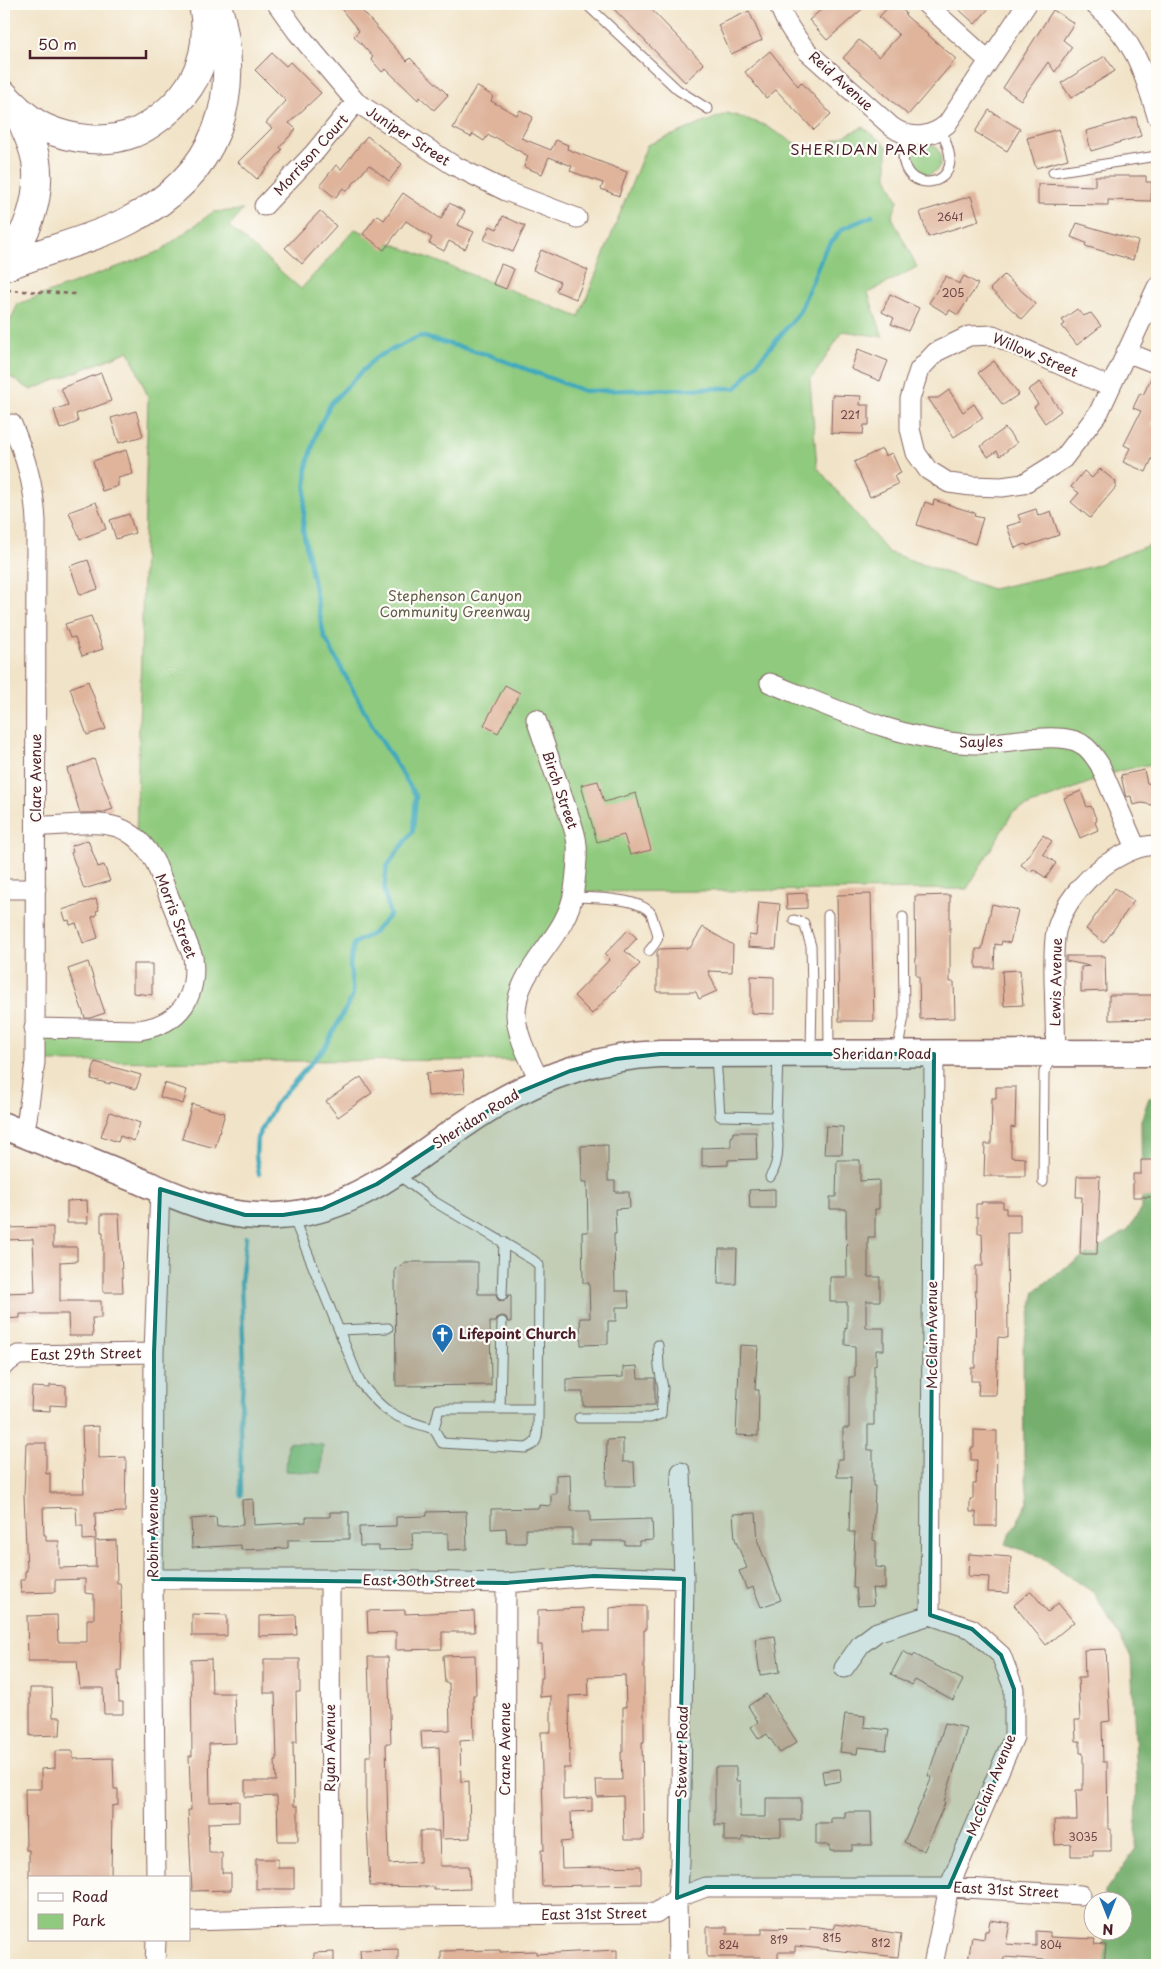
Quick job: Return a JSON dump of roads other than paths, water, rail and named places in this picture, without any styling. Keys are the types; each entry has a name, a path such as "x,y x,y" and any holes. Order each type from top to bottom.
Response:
{"main road":[{"path":"10,101 29,119 44,128 69,137 112,139 134,134 173,107 185,94 196,77 202,60 206,37 206,18 203,4"},
{"path":"8,272 128,221 168,197 198,166 215,133 223,111 227,87 228,52 217,4"},
{"path":"8,272 36,192 36,160 10,101"},
{"name":"Sheridan Road","path":"13,1130 160,1189 226,1212 269,1216 322,1209 350,1200 395,1173 494,1105 540,1082 570,1071 616,1059 644,1055 716,1054 1157,1053"}],"street":[{"name":"Juniper Street","path":"277,4 297,32 356,102 453,165 506,191 577,218"},
{"name":"Reid Avenue","path":"779,4 797,40 808,52 892,127 913,135"},
{"path":"926,4 989,61"},
{"path":"913,135 941,130 948,124 1027,4"},
{"path":"1094,4 1113,20 1131,45 1146,79 1157,116"},
{"name":"Morrison Court","path":"264,206 314,153 356,102"},
{"name":"Willow Street","path":"1110,387 993,335 969,336 936,352 919,370 910,399 910,429 916,453 928,470 949,483 1002,487 1023,484 1063,460 1099,412 1157,287"},
{"path":"1126,352 1157,364"},
{"name":"Clare Avenue","path":"12,424 26,457 33,486 35,511 36,826 35,1062 27,1120 13,1130"},
{"name":"Sayles","path":"770,682 835,709 917,736 976,744 1063,738 1082,744 1093,754 1100,766 1136,848"},
{"name":"Birch Street","path":"536,719 573,824 578,860 570,911 560,930 524,980 519,990 516,1014 518,1029 540,1082"},
{"name":"Morris Street","path":"34,1028 139,1030 151,1028 172,1019 182,1009 188,999 195,972 193,957 156,864 149,850 136,836 116,826 101,823 36,826"},
{"name":"Lewis Avenue","path":"1056,1053 1054,949 1056,932 1062,915 1070,900 1098,870 1136,848 1157,845"},
{"path":"4,889 36,890"},
{"name":"McClain Avenue","path":"933,1965 949,1887 1014,1737 1014,1689 1001,1655 972,1628 930,1615 934,1054"},
{"name":"Robin Avenue","path":"156,1876 153,1579 154,1353 160,1189"},
{"name":"East 29th Street","path":"11,1360 154,1353"},
{"name":"Stewart Road","path":"678,1965 677,1898 680,1863 684,1579 681,1472"},
{"name":"East 30th Street","path":"153,1579 330,1579 506,1583 594,1576 684,1579"},
{"name":"Ryan Avenue","path":"330,1579 331,1917"},
{"name":"Crane Avenue","path":"505,1915 506,1583"},
{"path":"844,1668 861,1644 877,1632 930,1615"},
{"name":"East 31st Street","path":"190,1921 331,1917 656,1913 677,1898 706,1887 949,1887 1081,1895"},
{"path":"155,1965 156,1942"}],"lane":[{"path":"586,4 678,90 708,109"},
{"path":"913,135 904,164 909,176 922,182 937,181 947,172 950,162 949,150 941,130"},
{"path":"1053,172 1157,156"},
{"path":"573,897 636,904 650,912 659,934 658,940 649,951"},
{"path":"820,1054 828,915"},
{"path":"897,1054 904,1017 902,918"},
{"path":"794,920 804,923 811,946 820,1054"},
{"path":"1043,1182 1044,1072 1056,1053"},
{"path":"716,1054 720,1116 776,1117"},
{"path":"770,1177 774,1172 777,1156 778,1054"},
{"path":"395,1173 433,1201 504,1242 533,1260 539,1266 538,1409 537,1440 532,1446 526,1448 442,1443 434,1429 439,1409 538,1409"},
{"path":"292,1214 360,1382 387,1412 402,1420 434,1429"},
{"path":"502,1294 504,1242"},
{"path":"500,1409 502,1322"},
{"path":"339,1330 388,1328"},
{"path":"579,1418 650,1418 661,1414 663,1388 659,1367 658,1345"}],"waterway":[{"path":"259,1174 256,1156 257,1138 276,1103 325,1047 353,995 350,966 354,943 372,934 390,915 384,890 387,866 413,831 416,796 373,727 324,636 303,530 307,467 317,431 331,403 375,358 420,336 489,355 584,391 736,388 799,313 825,250 842,229 872,216"},
{"path":"241,1495 240,1424 244,1366 241,1282 246,1237"}],"place":[{"name":"Lifepoint Church","path":"443,1353"}],"district":[{"name":"SHERIDAN PARK","path":"860,150"}],"park label":[{"name":"Stephenson Canyon Community Greenway","path":"455,604"}]}
